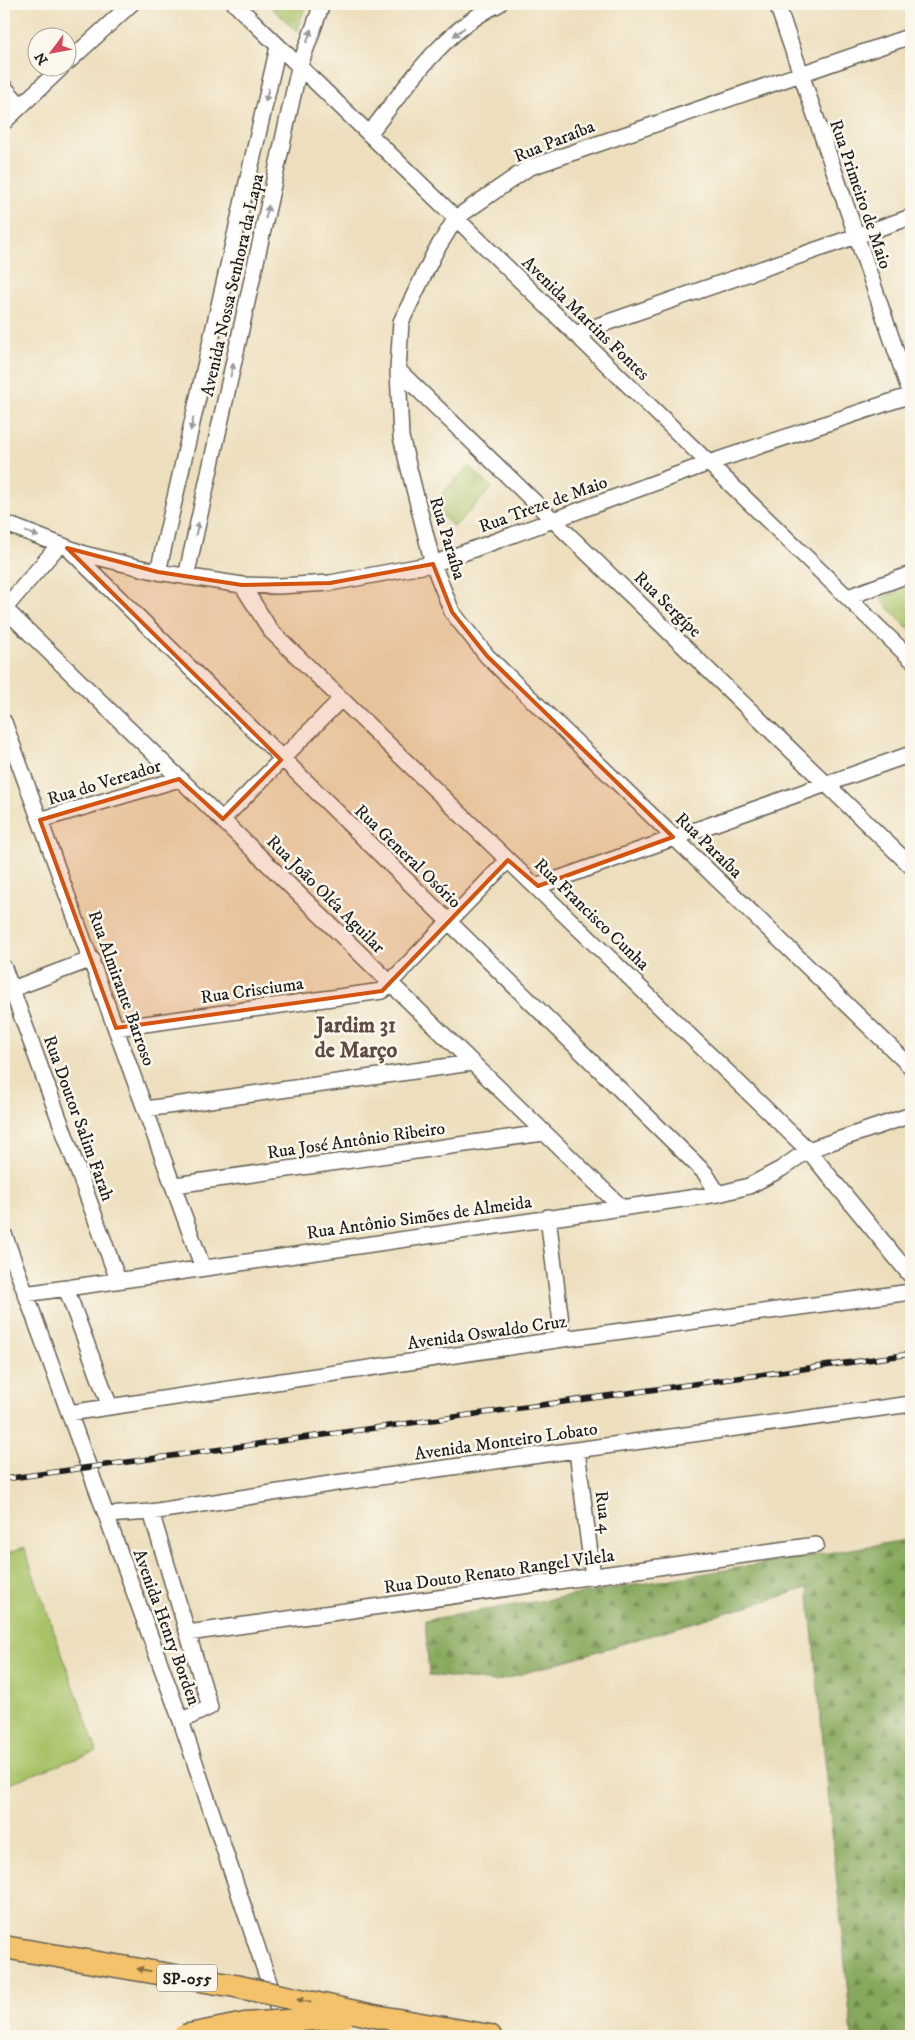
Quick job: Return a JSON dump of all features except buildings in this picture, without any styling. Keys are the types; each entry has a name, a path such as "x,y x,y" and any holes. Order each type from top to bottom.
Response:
{"highway":[{"name":"SP-055","path":"4,1947 235,1986 368,2015 490,2036"},
{"path":"184,2036 246,2024 368,2015"}],"street":[{"path":"78,53 130,4"},
{"name":"Avenida Martins Fontes","path":"235,4 911,659"},
{"name":"Avenida Nossa Senhora da Lapa","path":"186,577 299,68 322,4"},
{"path":"369,134 423,65 453,36 499,4"},
{"name":"Rua Primeiro de Maio","path":"777,4 911,395"},
{"name":"Rua Paraíba","path":"911,36 528,168 456,218 435,252 401,322 398,370 401,437 433,564 452,612 487,656 911,1067"},
{"name":"Avenida Nossa Senhora da Lapa","path":"158,572 278,47"},
{"path":"4,122 50,78"},
{"path":"4,87 20,105"},
{"path":"577,334 911,217"},
{"name":"Rua Sergípe","path":"398,370 556,520 911,866"},
{"name":"Rua Treze de Maio","path":"4,523 63,546 110,561 158,572 242,586 330,583 433,564 709,463 911,395"},
{"path":"4,608 63,546"},
{"name":"Rua General Osório","path":"63,546 281,760 448,920 704,1173 718,1194"},
{"path":"848,596 911,574"},
{"name":"Rua Francisco Cunha","path":"242,586 271,630 508,860 538,886 808,1150 911,1276"},
{"name":"Rua João Oléa Aguilar","path":"4,608 179,779 223,819 389,984 621,1207"},
{"path":"223,819 342,699"},
{"name":"Rua Almirante Barroso","path":"4,722 175,1185 203,1268"},
{"path":"538,886 911,754"},
{"name":"Rua do Vereador","path":"40,820 179,779"},
{"path":"389,984 448,920 508,860"},
{"path":"8,990 92,959"},
{"name":"Rua Doutor Salim Farah","path":"4,968 8,990 118,1280"},
{"name":"Rua Crisciuma","path":"116,1028 382,991 389,984"},
{"path":"146,1109 471,1063"},
{"name":"Rua Antônio Simões de Almeida","path":"25,1294 548,1217 718,1194 749,1186 781,1169 808,1150 911,1115"},
{"name":"Rua José Antônio Ribeiro","path":"175,1185 543,1133"},
{"path":"548,1217 563,1339"},
{"name":"Avenida Henry Borden","path":"4,1234 181,1721 287,2036"},
{"path":"66,1288 110,1407"},
{"name":"Avenida Oswaldo Cruz","path":"69,1413 563,1339 911,1292"},
{"name":"Avenida Monteiro Lobato","path":"106,1515 151,1512 336,1483 911,1404"},
{"name":"Rua 4","path":"577,1451 593,1577"},
{"path":"151,1512 210,1707 181,1721"},
{"name":"Rua Douto Renato Rangel Vilela","path":"188,1633 816,1545"}],"highlighted area":[{"path":"67,548 158,572 242,585 330,583 433,564 452,612 487,656 673,837 538,886 508,860 382,991 116,1028 40,820 179,779 223,819 281,760"}],"green space":[{"path":"268,4 306,4 297,32"},
{"path":"469,466 492,488 454,527 431,505"},
{"path":"911,587 911,631 879,598"},
{"path":"911,1539 911,2036 852,2036 808,1588 495,1682 429,1675 425,1620"},
{"path":"24,1548 97,1751 4,1785 4,1555"}],"railway":[{"path":"4,1479 911,1354"}],"district":[{"name":"Jardim 31 de Março","path":"356,1036"}]}
